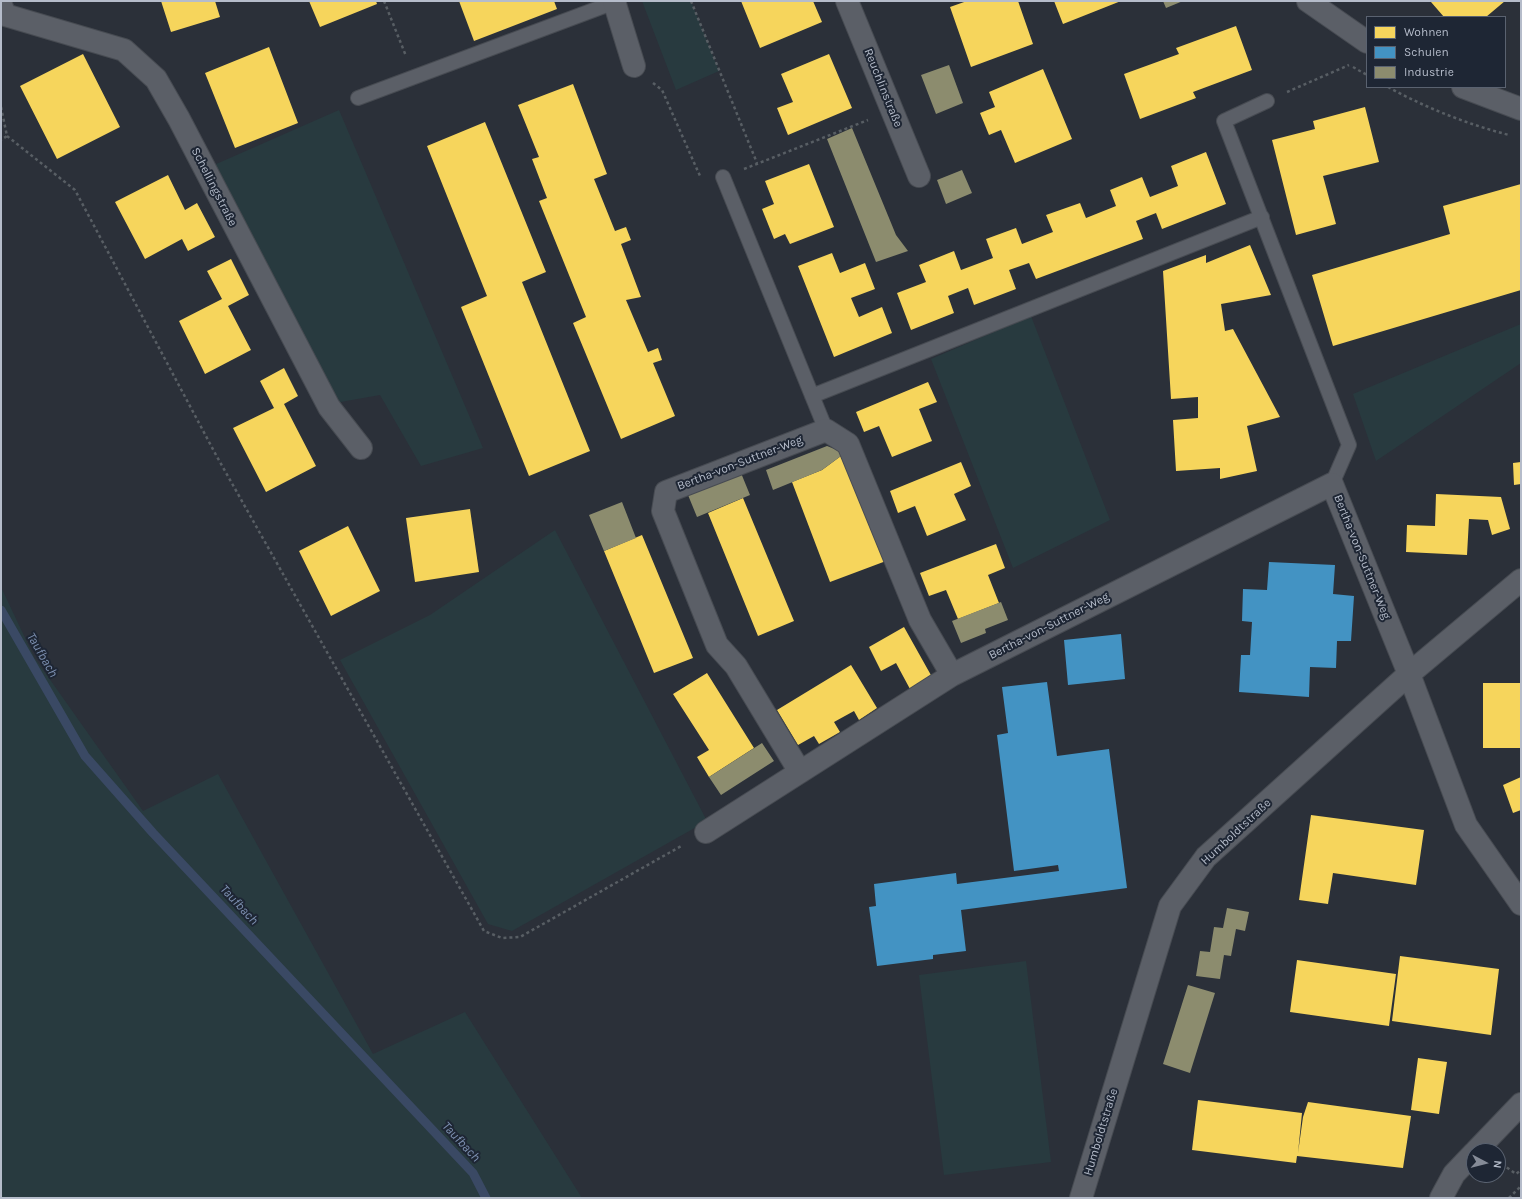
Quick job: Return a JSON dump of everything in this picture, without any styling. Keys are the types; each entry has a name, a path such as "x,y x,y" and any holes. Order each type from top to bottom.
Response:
{"street":[{"path":"615,1 634,66"},
{"name":"Reuchlinstraße","path":"847,1 919,176"},
{"path":"1308,1 1366,41"},
{"name":"Schellingstraße","path":"2,12 124,50 156,79 179,119 329,408 361,448"},
{"path":"1466,88 1521,109"},
{"path":"826,430 848,444 920,620 952,675"},
{"name":"Bertha-von-Suttner-Weg","path":"800,772 736,666 718,646 663,511 666,492 826,430"},
{"name":"Bertha-von-Suttner-Weg","path":"706,832 952,675 1332,484 1409,674 1466,825 1521,904"},
{"name":"Humboldtstraße","path":"1081,1198 1170,906 1206,857 1409,674 1521,580"},
{"path":"1484,1143 1521,1104"},
{"path":"1441,1198 1454,1174 1466,1162"}],"lane":[{"path":"358,98 615,1"},
{"path":"1267,101 1224,121 1349,445 1332,484"},
{"path":"723,177 826,430"},
{"path":"812,396 1262,217"}],"path":[{"path":"384,1 414,77"},
{"path":"691,1 757,164"},
{"path":"1267,101 1348,65"},
{"path":"634,66 662,90 704,187 723,177 892,110"},
{"path":"1390,88 1417,103 1493,131 1514,137"},
{"path":"1,107 7,136 75,190 216,455 484,931 502,938 520,937 706,832"},
{"path":"1,140 7,136"},
{"path":"1506,1167 1516,1174 1521,1170"},
{"path":"1509,1198 1521,1186"}],"shaded area":[{"path":"642,1 691,1 719,71 676,90"},
{"path":"339,110 483,448 421,466 380,395 335,403 214,165"},
{"path":"1031,316 1110,520 1013,568 931,359"},
{"path":"1521,324 1521,363 1376,461 1353,394"},
{"path":"555,530 707,821 512,931 488,924 340,660 430,615"},
{"path":"1,587 34,657 143,811 218,774 373,1054 465,1012 582,1198 1,1198"},
{"path":"1026,961 1051,1162 944,1175 919,975"}],"building: Wohnen":[{"path":"161,1 215,1 220,17 171,32"},
{"path":"309,1 376,1 377,4 320,27"},
{"path":"459,1 554,1 557,9 474,41"},
{"path":"741,1 813,1 822,22 760,48"},
{"path":"967,1 1018,1 1033,44 971,67 950,7"},
{"path":"1054,1 1121,1 1063,24"},
{"path":"1505,1 1487,16 1443,16 1431,2"},
{"path":"1236,26 1252,70 1193,92 1196,98 1140,119 1124,74 1179,54 1176,48"},
{"path":"269,47 298,123 235,148 205,73"},
{"path":"83,54 120,127 57,159 20,86"},
{"path":"829,54 852,108 788,135 777,108 793,102 781,74"},
{"path":"1043,69 1072,139 1015,163 1001,130 989,135 980,113 995,107 989,92"},
{"path":"573,84 607,174 594,179 615,231 626,227 631,240 621,244 641,297 626,300 648,352 658,348 662,360 653,363 675,416 621,439 573,323 586,317 539,201 547,198 532,159 539,157 518,105"},
{"path":"1365,107 1379,162 1323,176 1336,224 1296,235 1272,140 1315,129 1313,121"},
{"path":"485,122 546,272 522,282 590,451 529,476 461,307 487,296 427,146"},
{"path":"1206,152 1226,204 1162,229 1156,213 1136,221 1143,239 1036,279 1029,263 1009,270 1016,289 974,305 968,288 948,296 954,313 911,330 897,293 926,282 919,265 954,251 961,270 993,258 986,239 1016,228 1022,244 1053,232 1046,215 1080,203 1086,218 1116,206 1110,190 1142,177 1150,197 1178,186 1171,166"},
{"path":"809,164 834,227 790,244 785,234 774,239 762,209 774,204 765,181"},
{"path":"168,175 185,210 197,203 215,237 188,251 182,239 145,259 115,202"},
{"path":"1521,184 1521,290 1333,346 1312,275 1450,234 1443,206"},
{"path":"1250,245 1271,295 1221,304 1225,331 1233,329 1280,417 1247,426 1257,471 1220,479 1220,468 1176,471 1173,420 1198,418 1198,397 1171,399 1163,271 1206,255 1206,263"},
{"path":"832,253 840,273 865,263 875,289 851,298 859,317 882,307 892,333 834,357 798,266"},
{"path":"231,259 249,295 228,306 251,350 205,374 179,321 222,299 207,271"},
{"path":"284,368 298,396 284,404 316,466 266,492 233,428 274,408 260,381"},
{"path":"928,382 937,402 919,409 932,441 892,457 879,426 864,432 856,412"},
{"path":"845,453 886,561 830,582 792,482 822,470"},
{"path":"961,462 971,486 954,494 966,520 927,536 915,506 898,513 890,491"},
{"path":"1521,462 1521,484 1514,485 1513,463"},
{"path":"1436,494 1501,497 1510,529 1492,535 1488,520 1469,519 1467,555 1406,552 1407,525 1435,526"},
{"path":"743,498 794,621 758,636 708,513"},
{"path":"470,509 479,572 415,582 406,518"},
{"path":"348,526 380,591 331,616 299,551"},
{"path":"642,535 693,658 654,673 604,551"},
{"path":"996,544 1005,568 988,575 999,603 958,619 946,590 929,596 920,573"},
{"path":"904,627 932,677 910,689 896,663 881,671 869,647"},
{"path":"851,665 877,708 859,720 854,711 834,722 840,732 819,744 814,736 798,745 777,710"},
{"path":"707,673 754,748 709,777 697,757 709,750 673,694"},
{"path":"1483,683 1521,683 1521,748 1483,748"},
{"path":"1521,777 1521,810 1513,813 1503,785"},
{"path":"1311,815 1424,830 1416,885 1333,873 1328,904 1299,900"},
{"path":"1400,956 1499,969 1491,1035 1392,1021"},
{"path":"1297,960 1396,974 1389,1026 1290,1012"},
{"path":"1418,1058 1447,1062 1439,1114 1411,1110"},
{"path":"1198,1100 1302,1113 1298,1153 1303,1117 1308,1102 1411,1116 1403,1168 1297,1156 1296,1163 1192,1150"}],"building: Schulen":[{"path":"1269,562 1335,565 1333,594 1354,596 1351,641 1337,641 1336,668 1310,667 1309,697 1239,692 1241,655 1250,655 1252,622 1242,621 1243,589 1267,590"},
{"path":"1121,634 1125,679 1068,685 1064,640"},
{"path":"1047,682 1057,756 1109,749 1127,888 961,910 966,951 933,955 933,959 877,966 869,907 876,906 874,884 956,873 957,884 1059,871 1058,865 1014,871 997,735 1008,733 1002,687"}],"building: Industrie":[{"path":"1163,1 1183,1 1166,8"},
{"path":"949,65 963,103 936,114 921,75"},
{"path":"852,128 896,235 908,251 876,262 827,139"},
{"path":"962,170 972,193 946,204 937,180"},
{"path":"827,446 845,453 822,470 773,490 766,470"},
{"path":"741,473 750,495 697,517 688,495"},
{"path":"622,502 636,538 604,551 589,515"},
{"path":"1001,602 1008,620 985,629 986,633 961,643 952,621"},
{"path":"762,743 774,761 721,795 709,777"},
{"path":"1227,908 1249,912 1245,931 1236,929 1231,956 1224,955 1220,979 1196,976 1200,951 1210,952 1214,927 1223,928"},
{"path":"1188,985 1215,993 1190,1073 1163,1064"}],"waterway":[{"name":"Taufbach","path":"1,610 85,756 153,833 473,1173 486,1198"}]}
